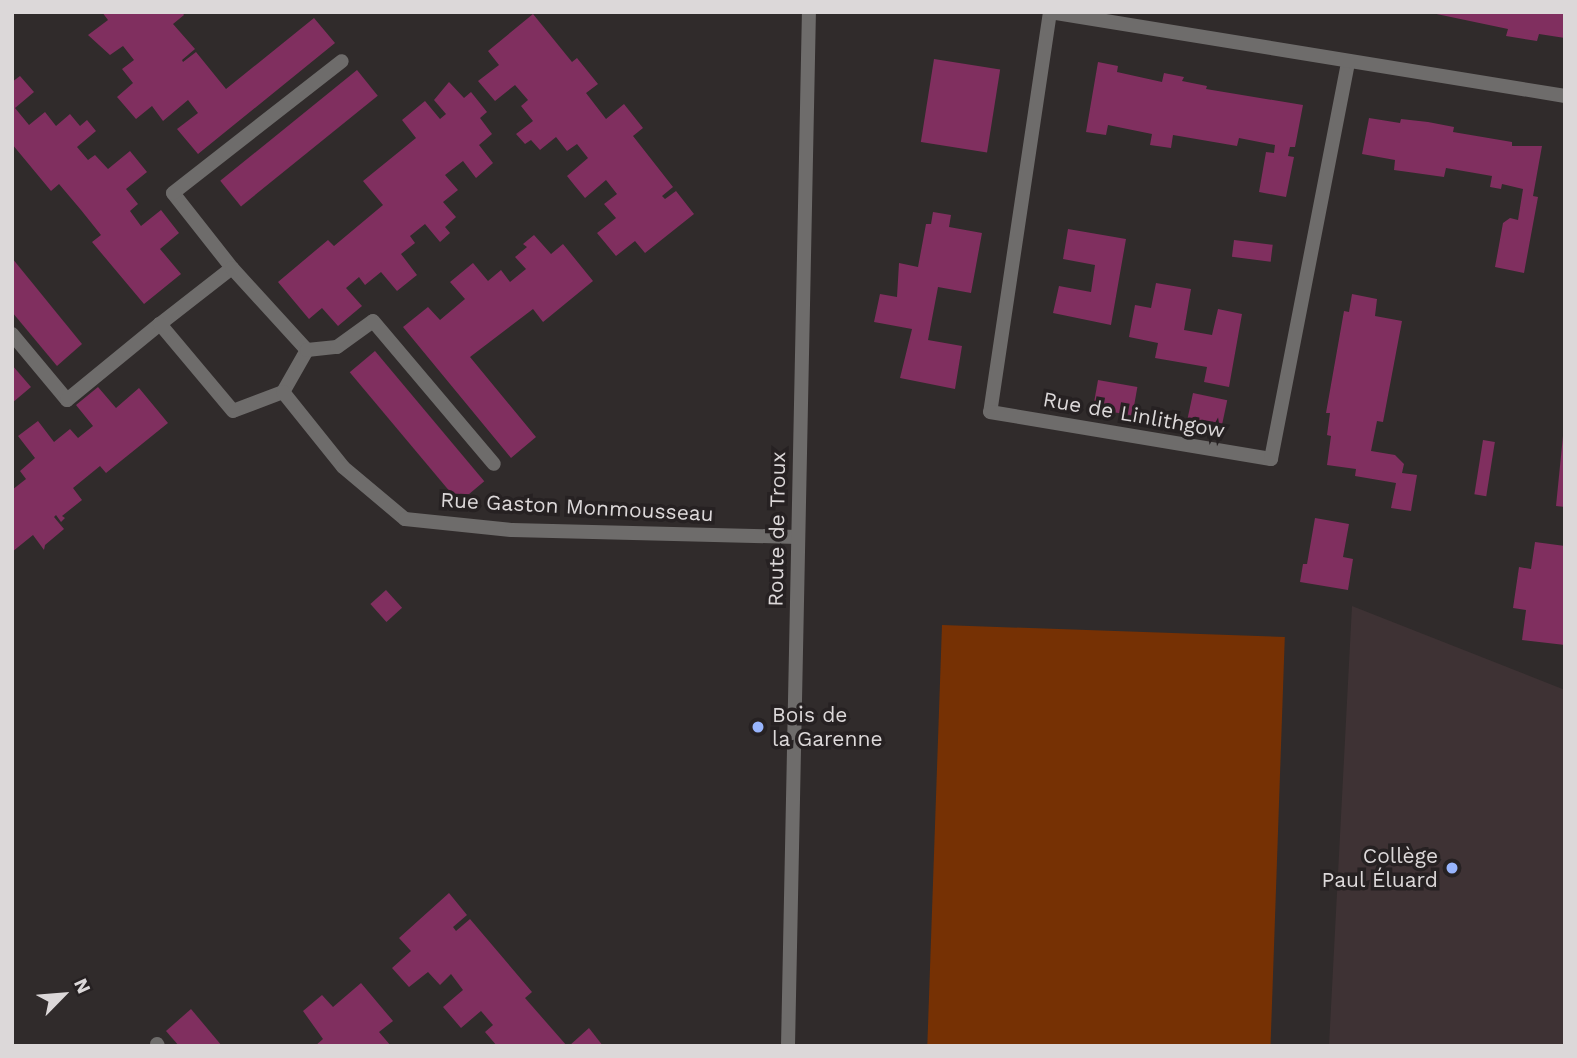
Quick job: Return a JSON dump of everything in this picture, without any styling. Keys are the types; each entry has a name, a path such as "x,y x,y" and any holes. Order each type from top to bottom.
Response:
{"street":[{"name":"Route de Troux","path":"788,1046 809,12"},
{"name":"Rue de Linlithgow","path":"1348,62 1271,459 990,412 1050,12 1565,96"},
{"path":"160,324 233,411 283,392 307,350 232,268 173,193 342,61"},
{"path":"12,334 68,400 232,268"},
{"name":"Rue Gaston Monmousseau","path":"307,350 337,347 373,321 494,464"},
{"name":"Rue Gaston Monmousseau","path":"283,392 344,467 405,519 512,530 798,537"}],"shaded area":[{"name":"Collège Paul Éluard","path":"1352,606 1565,690 1565,1046 1329,1046"},
{"path":"942,625 1285,637 1271,1046 927,1046"}],"building":[{"path":"102,12 182,12 184,15 173,24 195,49 183,62 196,52 226,89 314,18 335,43 198,154 177,129 198,113 188,100 163,121 152,106 136,119 117,97 133,83 122,69 134,60 123,46 110,55 88,35 108,20"},
{"path":"1427,12 1565,12 1565,38 1539,34 1537,41 1506,36 1508,29"},
{"path":"533,14 572,62 577,58 598,84 586,93 606,119 624,104 643,128 633,136 673,187 662,196 665,199 676,191 694,214 645,253 635,241 616,256 597,233 616,218 604,204 617,194 606,180 585,198 567,176 588,158 577,144 567,151 556,137 540,150 531,140 525,144 516,134 533,121 521,106 528,100 515,85 495,101 478,81 499,65 488,51"},
{"path":"934,59 1000,69 987,152 921,142"},
{"path":"1098,62 1118,66 1117,72 1162,82 1164,73 1184,77 1182,81 1207,86 1206,89 1303,105 1295,147 1290,147 1288,156 1294,157 1286,197 1259,192 1266,152 1274,153 1275,145 1239,138 1237,146 1173,135 1171,148 1150,145 1152,134 1108,125 1106,135 1086,132"},
{"path":"357,70 378,96 241,206 220,181"},
{"path":"20,76 34,92 15,108 29,125 45,112 56,126 70,114 80,126 87,120 96,131 77,147 88,160 95,155 108,169 130,151 147,172 126,189 138,204 130,211 141,226 161,210 179,233 160,249 181,274 144,304 92,242 101,235 81,210 59,184 51,191 12,144 12,82"},
{"path":"449,82 464,98 471,92 487,112 480,118 492,134 479,145 493,163 476,178 463,161 445,175 458,190 443,202 456,217 445,227 450,233 440,242 425,224 410,236 415,243 401,254 417,275 397,291 381,272 365,285 359,277 346,288 362,306 338,326 322,308 309,319 278,282 328,240 334,246 383,205 363,181 416,138 402,120 425,101 440,119 446,114 434,100"},
{"path":"1369,118 1400,123 1401,119 1428,122 1454,127 1453,132 1512,142 1512,146 1542,146 1533,196 1538,197 1524,273 1495,267 1503,223 1510,218 1518,220 1523,189 1502,184 1501,189 1490,187 1492,176 1446,168 1444,177 1394,170 1395,160 1362,154"},
{"path":"933,212 951,215 949,227 982,233 971,293 938,287 928,340 962,346 955,389 900,378 912,329 874,322 880,294 897,297 899,263 918,267 926,224 931,224"},
{"path":"1068,229 1126,239 1111,325 1053,313 1059,286 1091,292 1095,265 1063,259"},
{"path":"534,235 551,254 563,244 593,281 543,322 533,309 470,357 536,437 511,458 403,327 428,307 440,320 465,299 450,282 473,263 488,281 501,270 510,282 526,269 515,257 527,247 523,244"},
{"path":"1234,240 1273,245 1271,262 1232,257"},
{"path":"12,258 82,344 57,366 12,312"},
{"path":"1156,283 1191,289 1184,330 1212,335 1218,309 1242,314 1229,387 1204,382 1207,367 1155,358 1158,343 1129,337 1135,305 1151,308"},
{"path":"1352,294 1377,299 1375,316 1402,321 1383,422 1377,421 1371,451 1395,455 1404,464 1402,473 1417,475 1411,511 1391,508 1396,483 1355,476 1356,469 1327,465 1331,436 1327,435 1330,413 1326,413 1344,311 1349,312"},
{"path":"375,351 484,481 459,502 350,372"},
{"path":"12,365 31,387 12,403"},
{"path":"1098,380 1137,387 1132,416 1093,409"},
{"path":"98,387 116,408 139,388 168,423 106,473 100,466 73,488 82,500 62,516 65,518 61,522 56,515 54,517 64,529 45,545 44,550 33,535 12,552 12,490 26,479 20,471 35,458 18,436 38,421 54,442 70,429 78,438 93,426 76,405"},
{"path":"1193,393 1227,400 1220,434 1186,426"},
{"path":"1565,436 1565,507 1556,506"},
{"path":"1483,440 1495,442 1486,496 1474,494"},
{"path":"1315,518 1349,524 1343,557 1353,559 1348,590 1300,582 1303,564 1307,564"},
{"path":"1535,542 1565,546 1565,645 1522,640 1526,610 1513,608 1519,567 1531,569"},
{"path":"386,590 402,608 386,622 370,604"},
{"path":"449,893 467,915 453,927 456,931 470,919 532,992 525,998 567,1046 497,1046 485,1032 493,1025 481,1011 461,1028 443,1007 463,990 451,974 440,985 428,972 409,987 392,968 411,951 399,938"},
{"path":"361,983 393,1021 379,1032 391,1046 315,1046 323,1039 303,1011 322,995 333,1007"},
{"path":"191,1009 222,1046 179,1046 166,1031"},
{"path":"589,1028 603,1046 569,1046"}],"place":[{"name":"Bois de la Garenne","path":"758,727"},
{"name":"Collège Paul Éluard","path":"1452,868"}]}
